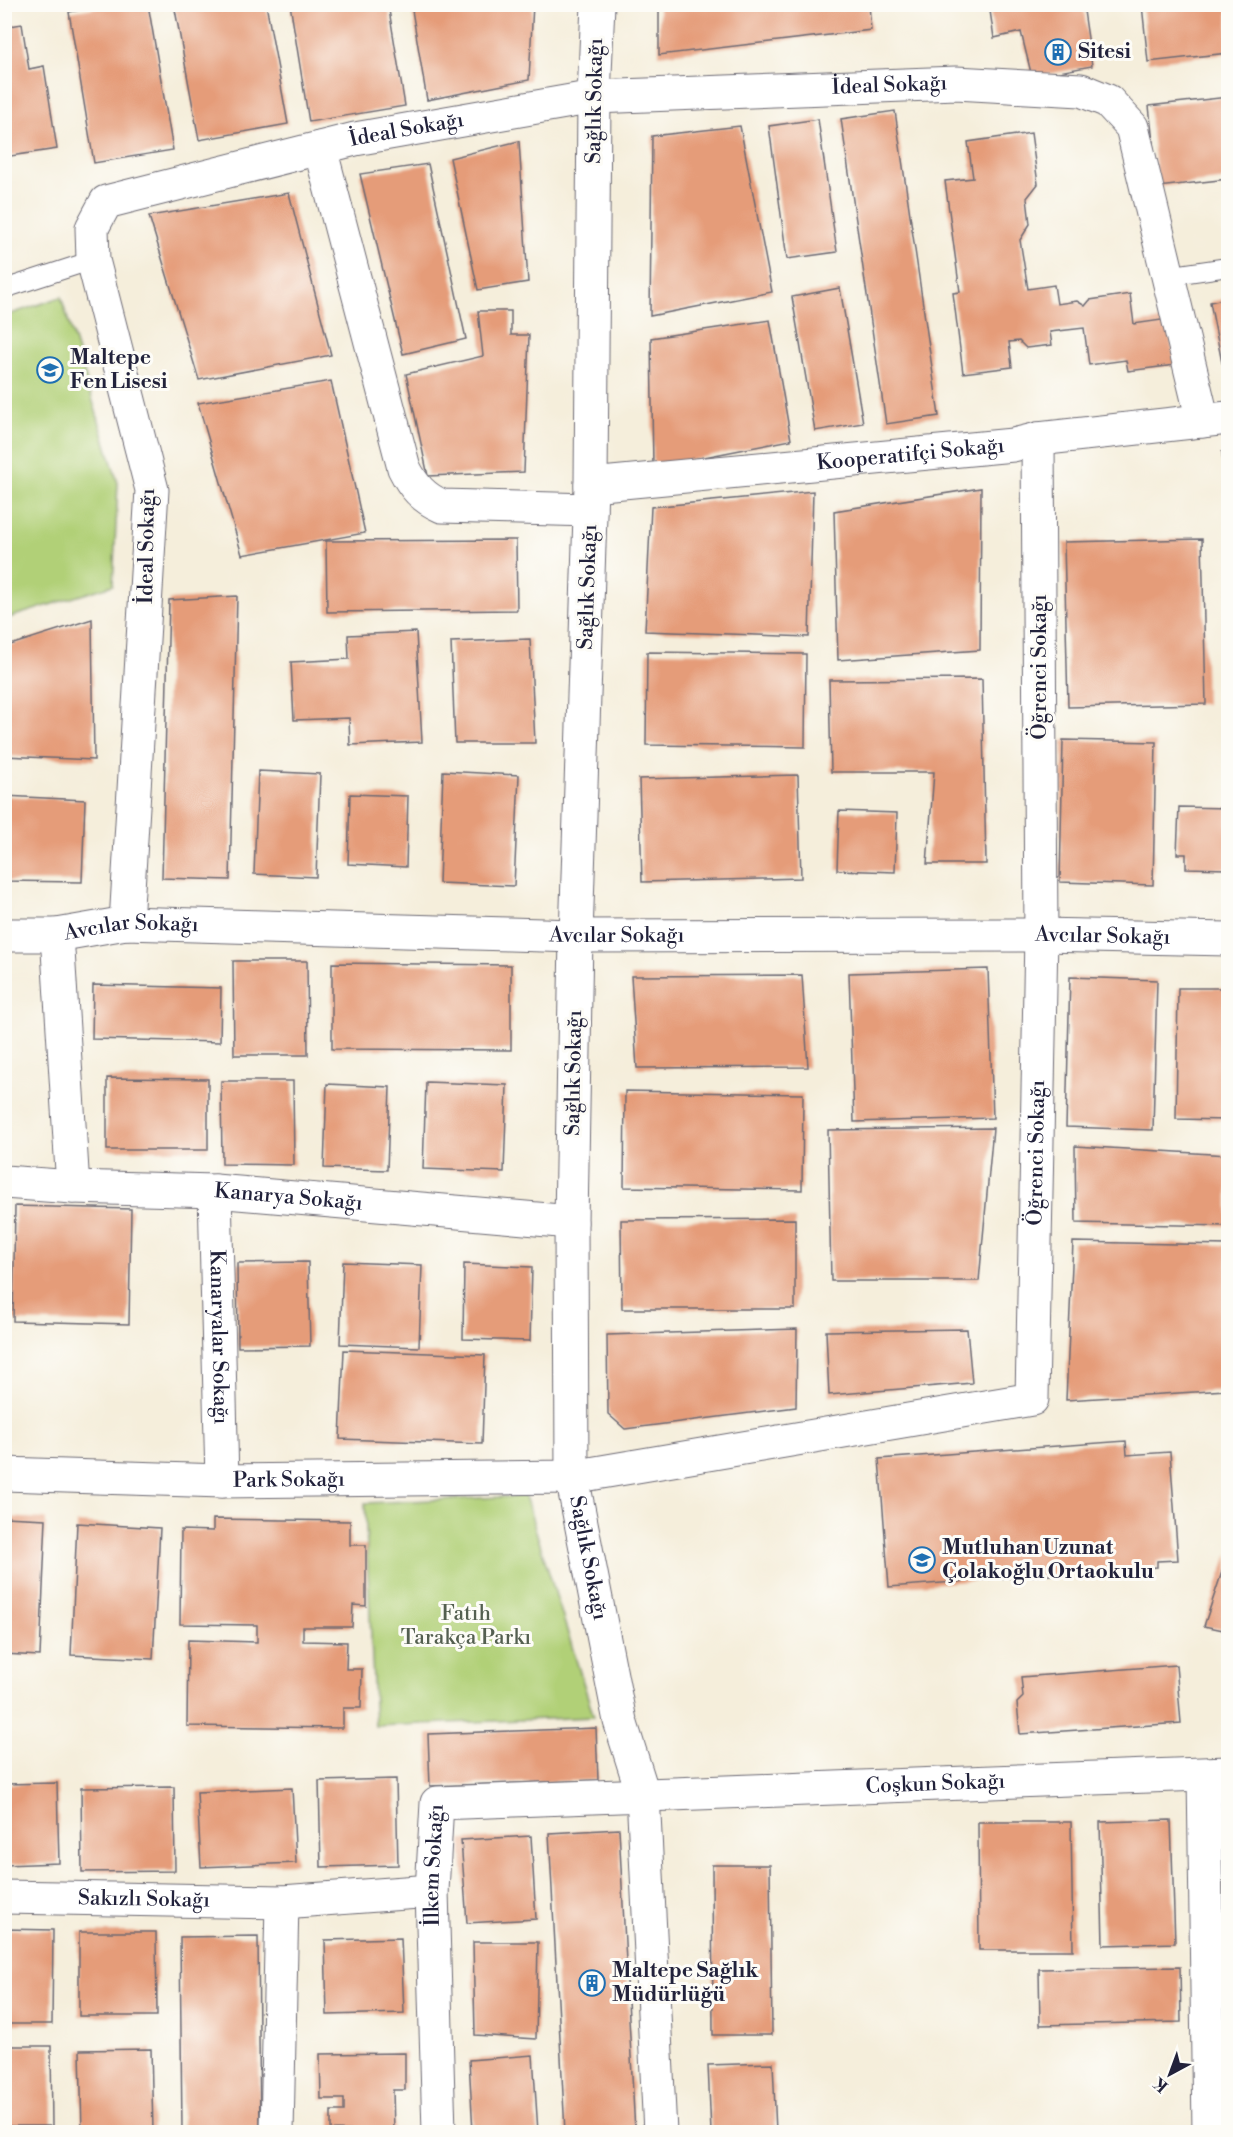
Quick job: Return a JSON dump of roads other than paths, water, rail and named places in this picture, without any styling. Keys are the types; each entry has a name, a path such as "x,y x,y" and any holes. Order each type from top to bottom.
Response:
{"street":[{"name":"Sağlık Sokağı","path":"598,4 594,98 591,497 576,936 571,1222 572,1477 620,1721 643,1794 660,2133"},
{"name":"İdeal Sokağı","path":"126,923 152,490 93,260 92,228 106,202 355,139 594,98 956,83 1081,90 1108,101 1132,127 1167,276 1216,420"},
{"name":"Kooperatifçi Sokağı","path":"320,148 404,468 412,483 423,496 442,506 591,497 1001,446 1038,439 1216,420"},
{"name":"Öğrenci Sokağı","path":"572,1477 1032,1399 1041,935 1038,439"},
{"name":"Avcılar Sokağı","path":"4,936 57,935 126,923 576,936 1041,935 1228,939"},
{"path":"57,935 73,1187"},
{"name":"Kanarya Sokağı","path":"4,1182 73,1187 215,1191 571,1222"},
{"name":"Kanaryalar Sokağı","path":"215,1191 222,1481"},
{"name":"Park Sokağı","path":"4,1474 222,1481 572,1477"},
{"path":"1209,2133 1216,1774"},
{"name":"Coşkun Sokağı","path":"643,1794 1216,1774"},
{"name":"İlkem Sokağı","path":"439,2133 432,1892 437,1803 643,1794"},
{"name":"Sakızlı Sokağı","path":"4,1897 282,1902 432,1892"},
{"path":"277,2133 282,1902"}],"lane":[{"path":"4,289 93,260"},
{"path":"1167,276 1228,267"}],"place":[{"name":"Sitesi","path":"1058,52"},
{"name":"Maltepe Fen Lisesi","path":"50,370"},
{"name":"Mutluhan Uzunat Çolakoğlu Ortaokulu","path":"922,1560"},
{"name":"Maltepe Sağlık Müdürlüğü","path":"592,1983"}],"park label":[{"name":"Fatıh Tarakça Parkı","path":"466,1626"}]}
